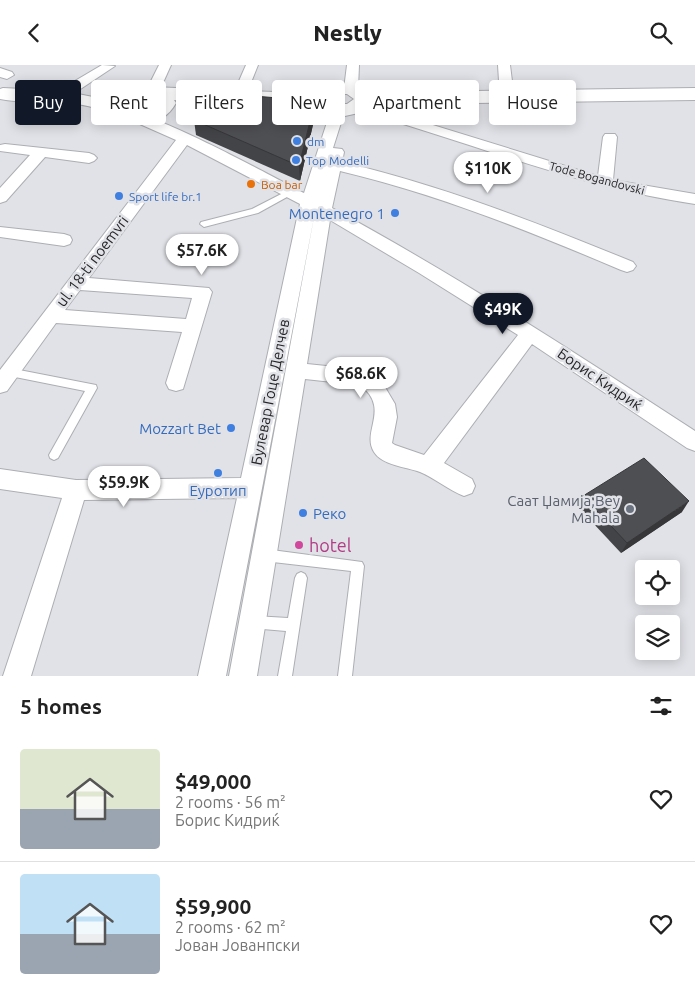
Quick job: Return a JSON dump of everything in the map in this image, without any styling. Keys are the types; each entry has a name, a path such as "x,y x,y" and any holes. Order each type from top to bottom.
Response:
{"main road":[{"path":"4,81 91,101"},
{"path":"576,96 695,94"},
{"path":"262,98 346,100 489,97"}],"street":[{"path":"155,80 165,65"},
{"path":"246,80 252,65"},
{"path":"344,65 346,100"},
{"path":"346,100 354,65"},
{"path":"504,65 505,80"},
{"path":"81,83 109,66"},
{"name":"Булевар Гоце Делчев","path":"243,676 296,370 308,200 334,165 346,100"},
{"name":"Булевар Гоце Делчев","path":"212,676 308,200 346,100"},
{"name":"Tode Bogandovski","path":"346,100 516,157 666,196 695,199"},
{"path":"166,116 178,135"},
{"name":"Борис Кидриќ","path":"154,125 308,200 530,333 695,442"},
{"name":"ul. 18-ti noemvri","path":"5,379 75,283 178,135"},
{"path":"605,181 610,137"},
{"path":"6,149 89,158"},
{"path":"0,198 41,152"},
{"path":"334,165 401,182 526,224 627,266"},
{"path":"0,232 64,240"},
{"path":"75,283 203,292 176,383"},
{"path":"50,316 193,326"},
{"path":"430,466 530,333"},
{"path":"296,370 365,378 370,381 385,404 386,417 381,439 382,446 387,452 430,466 464,486"},
{"path":"0,479 76,490 251,488"},
{"path":"17,676 76,490"}],"lane":[{"path":"204,224 308,200"},
{"path":"5,379 92,388 54,455"},
{"path":"264,555 358,565 345,676"},
{"path":"285,676 301,578"},
{"path":"252,622 293,625"}],"building":[{"path":"262,97 272,98 272,125 309,125 299,166 205,125 262,125"},
{"name":"Саат Џамија;Bey Mahala","path":"644,458 689,501 627,543 583,496"}],"place":[{"name":"dm","path":"297,141"},
{"name":"Top Modelli","path":"296,160"},
{"name":"Boa bar","path":"251,184"},
{"name":"Sport life br.1","path":"119,196"},
{"name":"Montenegro 1","path":"395,213"},
{"name":"Mozzart Bet","path":"231,428"},
{"name":"Еуротип","path":"218,473"},
{"name":"Саат Џамија;Bey Mahala","path":"630,509"},
{"name":"Реко","path":"303,513"},
{"name":"hotel","path":"299,545"}]}
